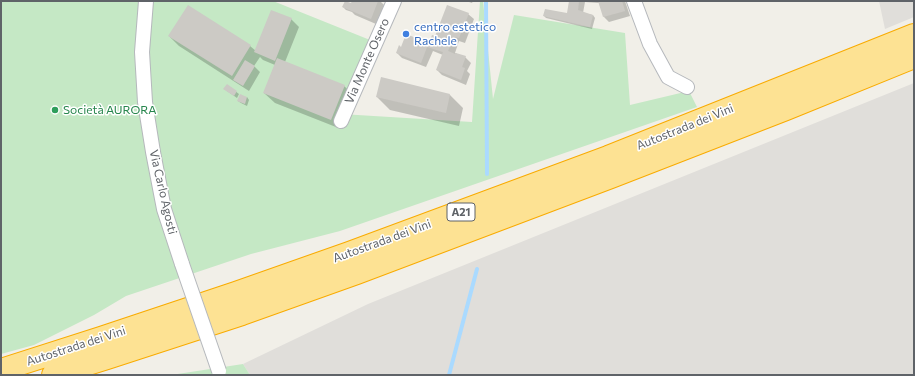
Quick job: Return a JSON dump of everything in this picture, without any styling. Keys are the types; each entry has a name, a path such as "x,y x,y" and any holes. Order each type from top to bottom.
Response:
{"highway":[{"name":"Autostrada dei Vini","path":"1,370 236,293 349,254 608,157 914,35"},
{"name":"Autostrada dei Vini","path":"53,375 227,319 357,274 611,178 914,57"}],"street":[{"name":"Via Carlo Agosti","path":"146,1 142,52 145,102 164,209 220,373"},
{"name":"Via Monte Osero","path":"341,122 394,1"},
{"path":"634,1 650,44 668,77 687,87"}],"shaded area":[{"path":"879,1 914,1 914,17 885,29"},
{"path":"914,83 914,375 250,375 243,364 368,304"}],"green space":[{"path":"1,1 273,1 375,42 341,114 472,122 480,1 483,1 493,99 514,15 625,33 630,105 689,91 697,107 340,231 251,254 126,296 94,315 34,345 1,354"},
{"path":"243,364 250,375 171,375"}],"building":[{"path":"345,1 351,3 352,1 378,1 371,19 342,7"},
{"path":"569,1 579,1 578,10 593,15 590,27 543,16 545,9 567,13"},
{"path":"598,1 622,1 625,11 603,17"},
{"path":"188,5 251,45 232,76 168,36"},
{"path":"447,5 469,13 459,38 454,37 448,51 466,56 462,67 465,68 461,80 436,70 443,52 427,47 421,63 396,53 399,45 401,47 406,34 429,43 432,35 435,36"},
{"path":"271,10 292,18 275,61 254,52"},
{"path":"277,58 345,85 331,120 263,93"},
{"path":"245,60 255,66 243,86 233,80"},
{"path":"381,77 450,94 446,113 376,97"},
{"path":"227,84 237,91 234,96 223,89"},
{"path":"240,94 247,97 245,104 237,101"}],"waterway":[{"path":"486,1 487,174"},
{"path":"449,375 477,269"}],"place":[{"name":"centro estetico Rachele","path":"406,34"},
{"name":"Società AURORA","path":"55,110"}]}
